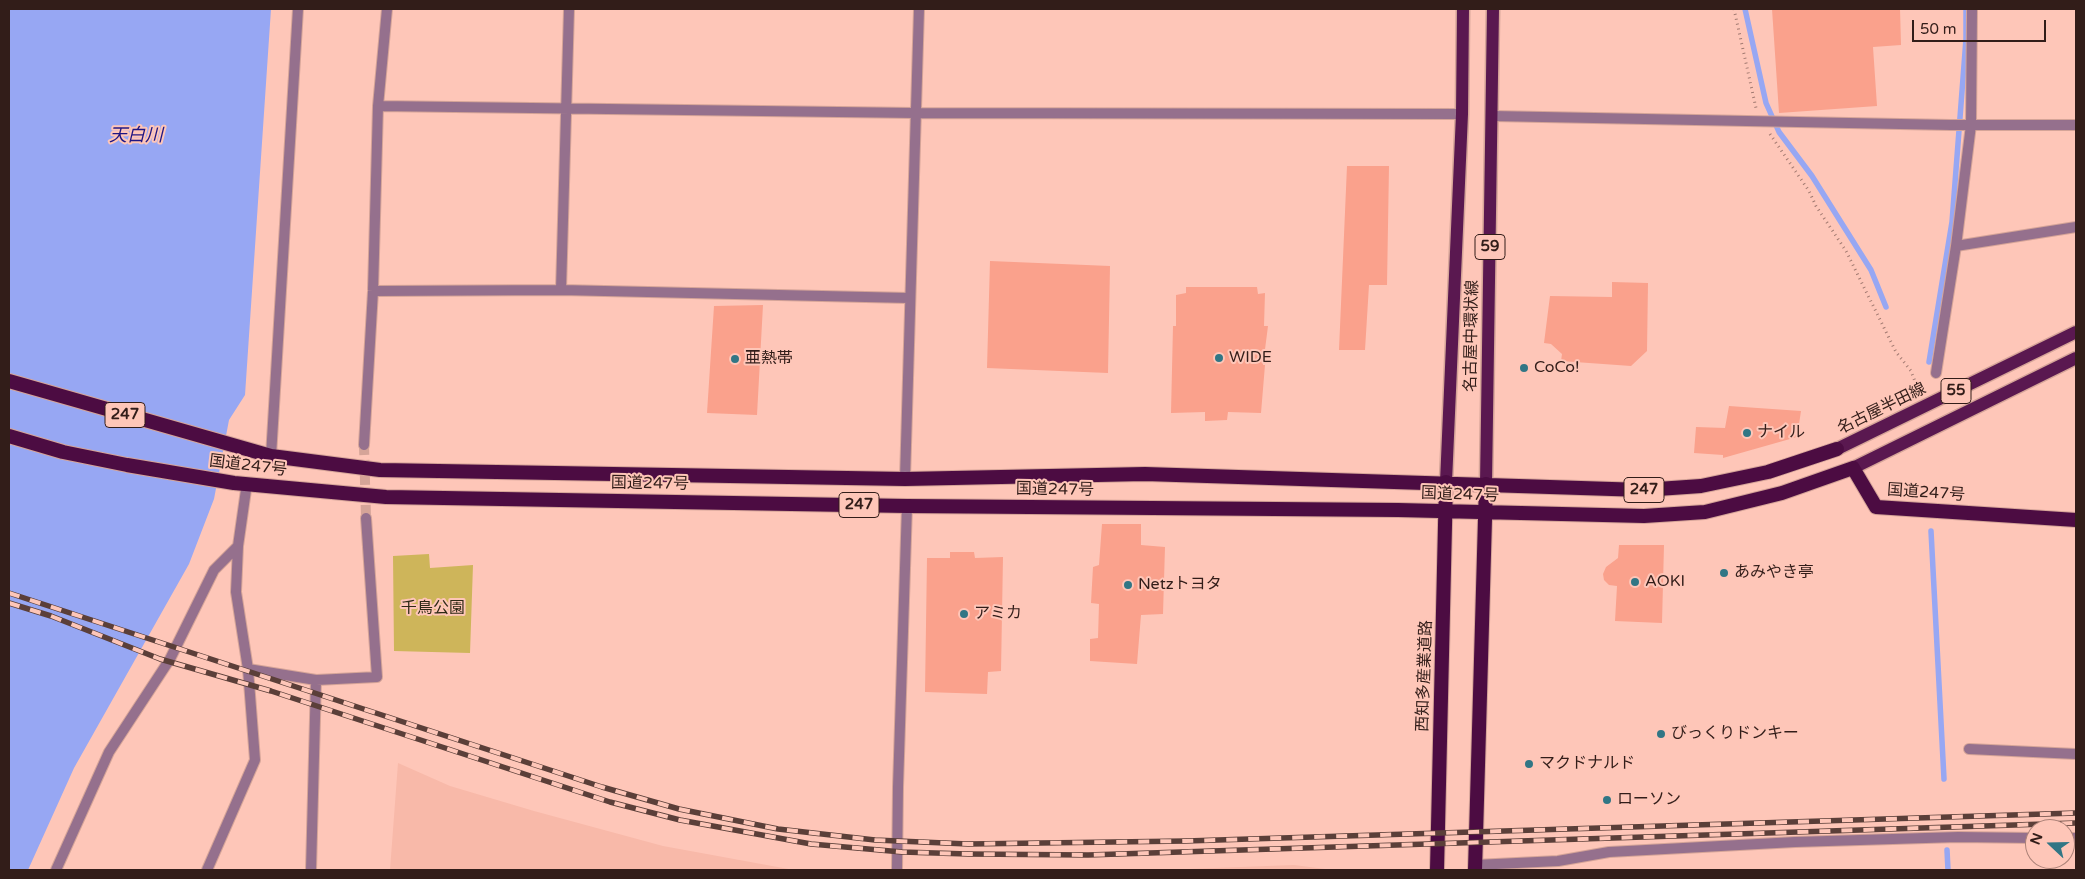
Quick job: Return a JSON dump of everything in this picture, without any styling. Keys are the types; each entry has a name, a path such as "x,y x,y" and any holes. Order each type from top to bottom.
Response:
{"highway":[{"name":"国道247号","path":"9,381 242,446 271,456 380,470 905,479 1146,474 1446,482 1643,490 1701,486 1768,472 1837,449"},
{"name":"国道247号","path":"9,436 63,452 127,465 241,483 386,497 1644,516 1706,512 1782,493 1853,468 1876,507 2076,520"},
{"name":"西知多産業道路","path":"1437,870 1447,512 1446,482"},
{"path":"1475,868 1486,484"}],"main road":[{"name":"名古屋中環状線","path":"1446,482 1462,114 1463,9"},
{"name":"名古屋中環状線","path":"1486,484 1493,9"},
{"name":"名古屋半田線","path":"1837,449 2076,332"},
{"name":"55","path":"1853,468 2076,358"}],"street":[{"path":"271,456 298,9"},
{"path":"364,445 373,291 378,106 387,9"},
{"path":"561,290 569,9"},
{"path":"905,479 919,9"},
{"path":"1936,373 1956,246 1970,125 1972,9"},
{"path":"378,106 915,113 1462,114"},
{"path":"1492,116 1952,125 2076,125"},
{"path":"1956,246 2076,228"},
{"path":"373,291 561,290 910,298"},
{"path":"207,870 255,760 248,668 236,592 241,483"},
{"path":"897,870 898,777 907,506"},
{"path":"248,668 316,680 377,678 366,518"},
{"path":"56,870 109,752 170,659 214,570 238,546"},
{"path":"310,870 316,680"},
{"path":"1969,749 2076,754"},
{"path":"1475,868 1558,861 1609,852 1958,836 2025,838"}],"path":[{"path":"1734,9 1746,68 1760,121 1809,191 1816,206 1846,251 1896,352 1910,371 1925,407"}],"shaded area":[{"path":"398,763 450,786 663,846 794,870 390,870"},
{"path":"1294,865 1333,870 1161,870"}],"green space":[{"name":"千鳥公園","path":"429,554 430,568 473,565 470,653 394,651 393,556"}],"water":[{"name":"天白川","path":"9,9 271,9 245,395 229,420 214,499 189,564 74,768 28,870 9,870"}],"building":[{"path":"1772,9 1900,9 1901,45 1873,47 1877,106 1779,113"},
{"path":"1347,166 1389,166 1387,285 1369,285 1365,350 1339,350"},
{"path":"990,261 1110,266 1108,373 987,368"},
{"path":"1612,282 1648,283 1647,351 1631,366 1561,361 1562,354 1551,344 1544,343 1550,296 1612,297"},
{"name":"WIDE","path":"1186,287 1257,287 1258,294 1265,293 1264,326 1268,326 1263,365 1265,365 1261,413 1228,412 1227,420 1205,421 1205,412 1171,413 1173,326 1176,326 1176,295 1186,293"},
{"name":"亜熱帯","path":"763,305 757,415 707,413 714,306"},
{"name":"ナイル","path":"1729,406 1801,411 1797,437 1723,458 1723,455 1694,453 1696,427 1725,428"},
{"name":"Netzトヨタ","path":"1102,524 1141,524 1141,545 1165,547 1163,614 1141,615 1137,664 1090,661 1090,639 1098,638 1099,604 1091,603 1093,567 1099,565"},
{"name":"AOKI","path":"1619,545 1664,545 1662,623 1615,621 1617,586 1609,585 1604,580 1603,574 1606,567 1618,558"},
{"name":"アミカ","path":"950,552 974,552 975,558 1003,557 1001,671 988,672 987,694 925,692 927,558 950,558"}],"waterway":[{"path":"1745,9 1766,103 1779,132 1812,176 1871,270 1886,307"},
{"path":"1929,362 1952,222 1966,39 1966,9"},
{"path":"1931,531 1944,779"},
{"path":"1947,850 1948,870"}],"tunnel":[{"path":"364,445 366,518"}],"railway":[{"path":"9,593 602,787 679,809 778,829 875,840 968,844 1186,841 2076,813"},
{"path":"9,603 51,616 160,659 271,691 610,802 680,820 811,844 902,852 1088,855 2076,823"}],"place":[{"name":"WIDE","path":"1219,358"},
{"name":"亜熱帯","path":"735,359"},
{"name":"CoCo!","path":"1524,368"},
{"name":"ナイル","path":"1747,433"},
{"name":"あみやき亭","path":"1724,573"},
{"name":"AOKI","path":"1635,582"},
{"name":"Netzトヨタ","path":"1128,585"},
{"name":"アミカ","path":"964,614"},
{"name":"びっくりドンキー","path":"1661,734"},
{"name":"マクドナルド","path":"1529,764"},
{"name":"ローソン","path":"1607,800"}]}
